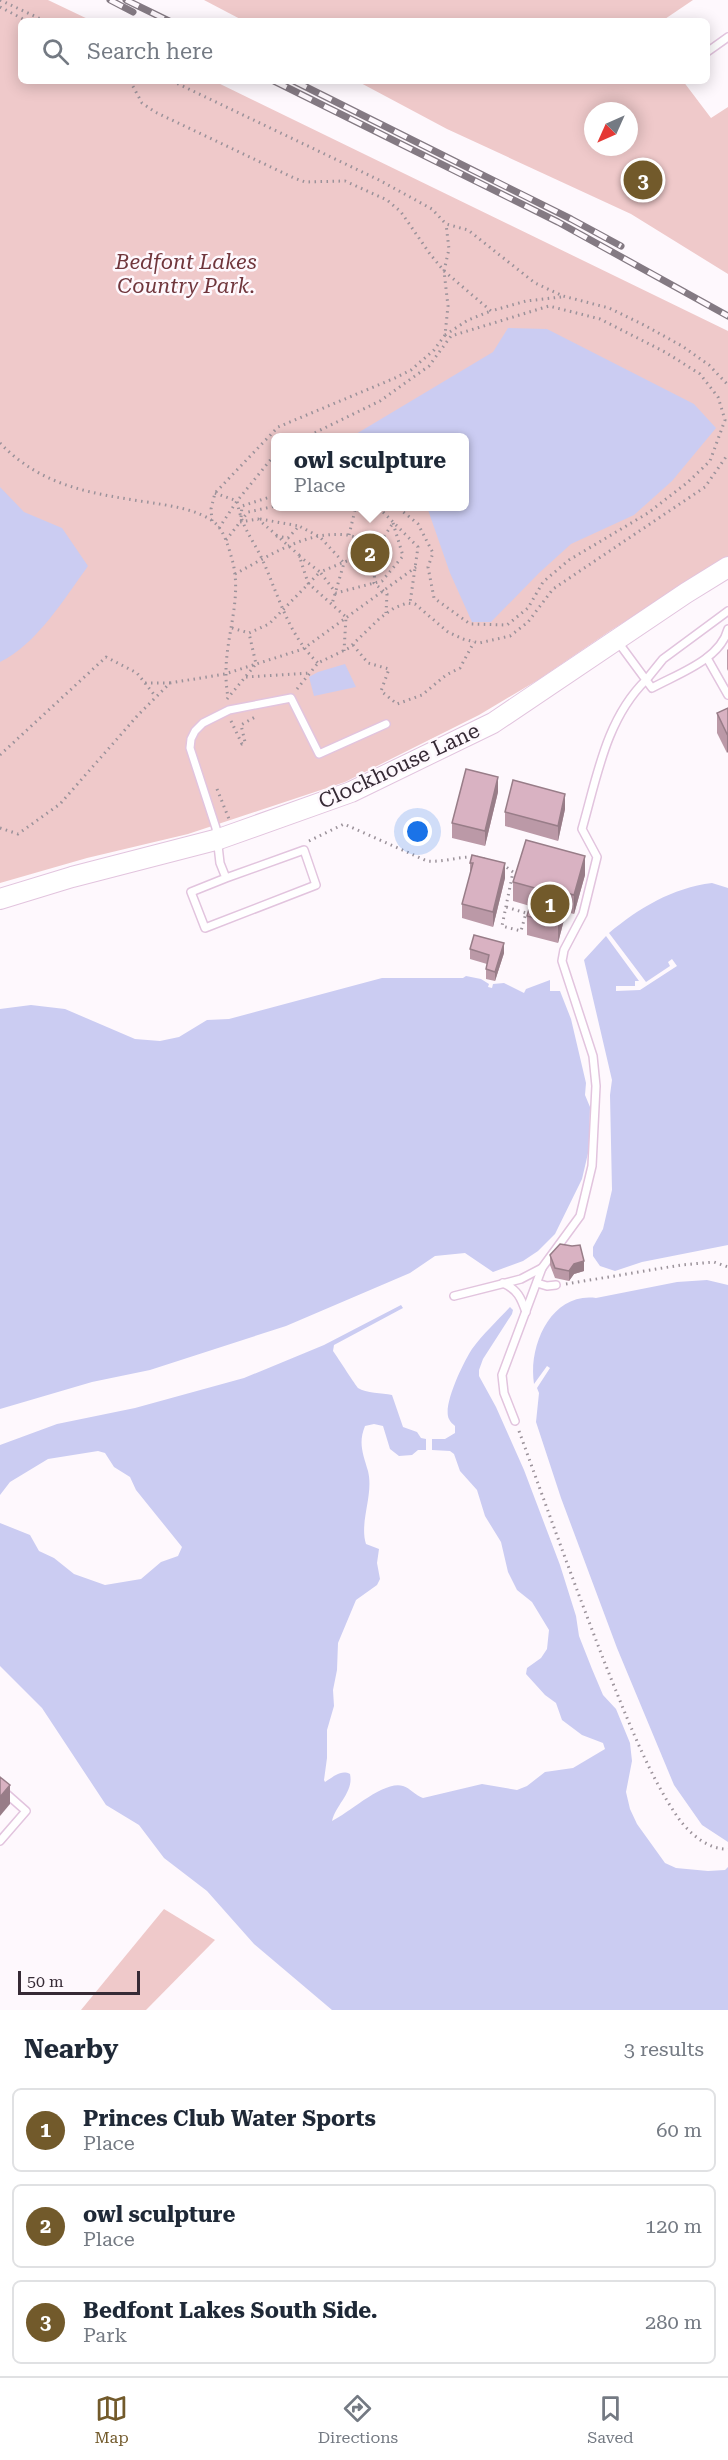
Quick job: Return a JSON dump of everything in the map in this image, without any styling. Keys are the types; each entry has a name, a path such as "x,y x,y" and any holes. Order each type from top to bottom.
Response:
{"main road":[{"name":"Clockhouse Lane","path":"0,898 219,839 351,792 494,723 728,567"}],"lane":[{"path":"710,50 728,37"},
{"path":"515,1421 504,1393 502,1375 542,1268 580,1216 592,1166 596,1086 593,1056 562,961 564,950 583,914 597,857 582,829 609,737 630,696 663,659 728,613"},
{"path":"617,640 652,688 707,658 726,637 728,628"},
{"path":"707,658 728,694"},
{"path":"226,878 220,863 219,839 190,748 195,731 203,723 229,710 291,698 319,754 386,724"},
{"path":"304,850 316,885 205,928 191,892 226,878 304,850"},
{"path":"454,1296 521,1279 542,1268"},
{"path":"503,1283 514,1288 521,1297 526,1312"},
{"path":"537,1283 547,1286 556,1285"},
{"path":"0,1788 26,1811 0,1841"}],"path":[{"path":"0,0 39,18"},
{"path":"0,7 21,18"},
{"path":"132,84 142,102 155,112 259,163 305,182 345,181 387,200 401,212 444,271 491,311"},
{"path":"178,84 379,180 432,209 446,224 468,230 535,283 563,297 609,308 644,325 682,346 709,365 728,385"},
{"path":"445,335 448,306 444,271 449,249 446,224"},
{"path":"273,433 278,428 411,370 435,350 445,335 468,320 526,301 563,297"},
{"path":"315,433 380,402 429,366 451,336 549,306 600,320 665,352 700,374 718,397 726,420 710,460 688,482 648,513 569,560 543,582 528,608 507,625 470,624 435,598 428,567 433,553 418,524 401,511"},
{"path":"212,521 211,509 215,493 271,435"},
{"path":"0,443 10,454 34,471 57,483 89,493 172,506 212,521 219,528 226,540 237,589 225,674 229,710"},
{"path":"291,698 318,663 353,645 386,613 410,603 415,604 448,632 474,642 496,641 510,636 528,622 553,589 705,487 728,454"},
{"path":"219,528 237,501 271,459"},
{"path":"215,493 237,501"},
{"path":"240,522 242,506 271,497"},
{"path":"237,501 240,522 262,559 282,610 303,649 318,663"},
{"path":"226,540 248,512 271,507"},
{"path":"349,535 355,511"},
{"path":"382,511 418,547 410,603"},
{"path":"240,522 258,519 299,526 320,537 344,563"},
{"path":"258,519 320,572 336,593"},
{"path":"386,613 387,594 374,583 376,549 393,523"},
{"path":"336,593 382,581 403,556 393,523"},
{"path":"276,536 288,538 299,526"},
{"path":"235,574 288,546 320,537 349,535 376,549"},
{"path":"232,628 249,633 269,624 320,572 376,549"},
{"path":"299,555 308,583 346,617"},
{"path":"332,604 344,563"},
{"path":"145,683 170,683 225,674 303,649 416,567"},
{"path":"344,651 346,617"},
{"path":"249,633 256,664"},
{"path":"353,645 368,663 389,669 381,691 397,704 422,694 446,675 460,668 474,642"},
{"path":"0,755 106,657 137,673 156,697"},
{"path":"228,699 256,664"},
{"path":"246,677 310,673"},
{"path":"0,828 18,834 60,804 170,683"},
{"path":"228,720 230,719 242,744 245,742 241,725 261,714"},
{"path":"215,785 231,823"},
{"path":"304,850 310,838 344,824 427,861 435,862 474,856 489,860"},
{"path":"500,863 513,872 502,926 521,931 526,913 506,907"},
{"path":"556,1285 681,1265 714,1262 728,1267"},
{"path":"515,1421 589,1622 644,1755 680,1820 702,1842 728,1849"}],"green space":[{"name":"Bedfont Lakes Country Park.","path":"0,0 48,0 86,18 18,18 18,84 220,84 728,331 728,556 538,680 479,715 345,782 188,834 87,858 0,883"},
{"path":"204,0 693,0 666,18 238,18"},
{"path":"363,84 685,84 711,118 728,107 728,274 631,214 447,129"},
{"path":"164,1909 215,1940 146,2010 81,2010"}],"water":[{"path":"508,328 547,329 694,404 716,428 672,481 634,515 571,544 491,622 472,622 450,573 428,511 469,511 469,433 358,433 493,352"},
{"path":"0,487 24,512 62,528 88,566 38,633 0,662"},
{"path":"345,664 356,687 314,696 309,677"},
{"path":"712,883 728,888 728,1245 642,1262 615,1271 600,1266 593,1256 593,1247 603,1229 612,1190 610,1095 612,1080 584,960 606,936 639,981 635,981 635,986 616,986 616,991 640,990 677,966 672,959 668,962 670,966 646,982 609,933 632,915 657,900 683,889"},
{"path":"466,976 481,979 489,984 488,987 492,988 493,984 504,983 524,993 526,989 550,980 550,991 560,991 571,1019 586,1083 585,1095 590,1107 589,1149 582,1179 555,1234 538,1251 523,1261 493,1272 465,1253 435,1256 410,1273 286,1326 150,1370 92,1382 0,1409 0,1009 31,1005 65,1009 135,1039 160,1041 179,1037 207,1020 229,1019 382,978 463,978"},
{"path":"707,1280 728,1285 728,1842 702,1825 674,1785 617,1648 561,1498 536,1422 539,1393 537,1388 550,1368 547,1366 534,1384 533,1369 539,1339 546,1324 566,1304 580,1298 596,1298 677,1282"},
{"path":"401,1305 403,1308 334,1345 333,1351 358,1388 392,1395 403,1427 417,1432 421,1438 426,1439 426,1450 418,1450 412,1455 399,1456 390,1449 383,1426 374,1424 365,1426 362,1448 368,1471 369,1489 364,1536 366,1544 379,1549 377,1563 380,1579 377,1585 356,1600 338,1643 337,1670 333,1690 334,1706 327,1730 324,1780 325,1782 343,1772 350,1774 351,1780 332,1821 377,1792 395,1785 406,1787 423,1798 482,1784 517,1790 527,1786 545,1772 573,1768 605,1749 603,1743 582,1735 562,1720 556,1703 545,1695 526,1674 527,1668 541,1658 547,1649 549,1630 532,1602 517,1590 508,1572 501,1542 485,1516 477,1490 460,1471 454,1454 450,1451 432,1450 432,1439 445,1439 455,1433 455,1426 449,1419 449,1404 459,1373 468,1355 510,1307 513,1310 512,1314 483,1359 479,1376 496,1407 524,1470 560,1565 576,1616 579,1636 592,1669 603,1695 616,1709 630,1743 632,1761 626,1792 637,1824 665,1863 676,1868 708,1871 725,1870 728,1867 728,2010 332,2010 254,1944 207,1891 164,1858 139,1825 106,1805 42,1708 0,1666 0,1523 30,1535 39,1551 54,1558 74,1574 105,1585 141,1579 161,1562 178,1556 182,1547 136,1490 130,1477 114,1467 105,1453 98,1451 48,1459 10,1482 0,1495 0,1445 57,1424 135,1408 244,1378 324,1345"}],"building":[{"path":"728,708 728,733 727,734 717,713"},
{"path":"466,769 498,777 485,831 452,823"},
{"path":"513,780 565,794 558,826 505,812"},
{"path":"526,840 585,856 574,895 566,893 558,924 527,916 535,888 513,882"},
{"path":"472,855 505,863 493,912 462,904 473,863 470,863"},
{"path":"474,935 504,943 495,972 486,969 489,955 470,949"},
{"path":"560,1244 580,1245 584,1261 574,1264 569,1271 555,1268 550,1255"},
{"path":"0,1777 10,1785 0,1797"}],"railway":[{"path":"110,0 133,12"},
{"path":"126,0 163,18"},
{"path":"280,84 558,222 728,316"},
{"path":"300,84 621,246"}],"place":[{"name":"Bedfont Lakes South Side.","path":"643,180"},
{"name":"owl sculpture","path":"370,553"},
{"name":"Princes Club Water Sports","path":"550,904"}]}
